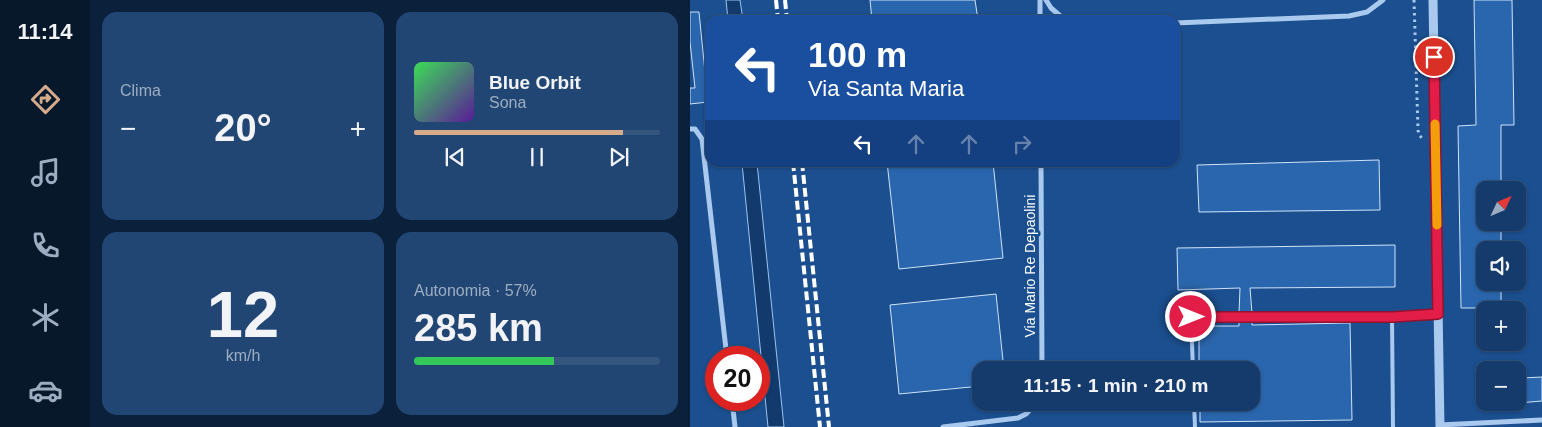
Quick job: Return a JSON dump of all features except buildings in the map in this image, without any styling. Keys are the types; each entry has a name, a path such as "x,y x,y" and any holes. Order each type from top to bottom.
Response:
{"street":[{"path":"1040,0 1040,15"},
{"path":"1046,0 1059,15"},
{"path":"1180,23 1349,16 1367,12 1383,0"},
{"path":"1433,0 1440,426 1542,420"},
{"path":"692,129 702,139 705,165"},
{"path":"705,167 726,346"},
{"name":"Via Mario Re Depaolini","path":"1041,167 1042,361"},
{"path":"733,411 735,427"},
{"path":"944,427 1018,418 1028,411"}],"lane":[{"path":"1192,361 1191,317 1392,317 1438,314"},
{"path":"1392,317 1393,427"},
{"path":"1194,411 1195,427"}],"path":[{"path":"1414,0 1418,130 1422,138 1436,151"}],"water":[{"path":"726,0 740,0 742,15 728,15"},
{"path":"742,167 757,167 784,427 768,427 766,411 770,411 770,346 760,346"}],"railway":[{"path":"776,0 778,15"},
{"path":"785,0 786,15"},
{"path":"794,167 820,427"},
{"path":"803,167 829,427"}],"slow traffic":[{"path":"1435,124 1437,225"}],"route":[{"path":"1191,317 1392,317 1438,314 1434,57"}]}
